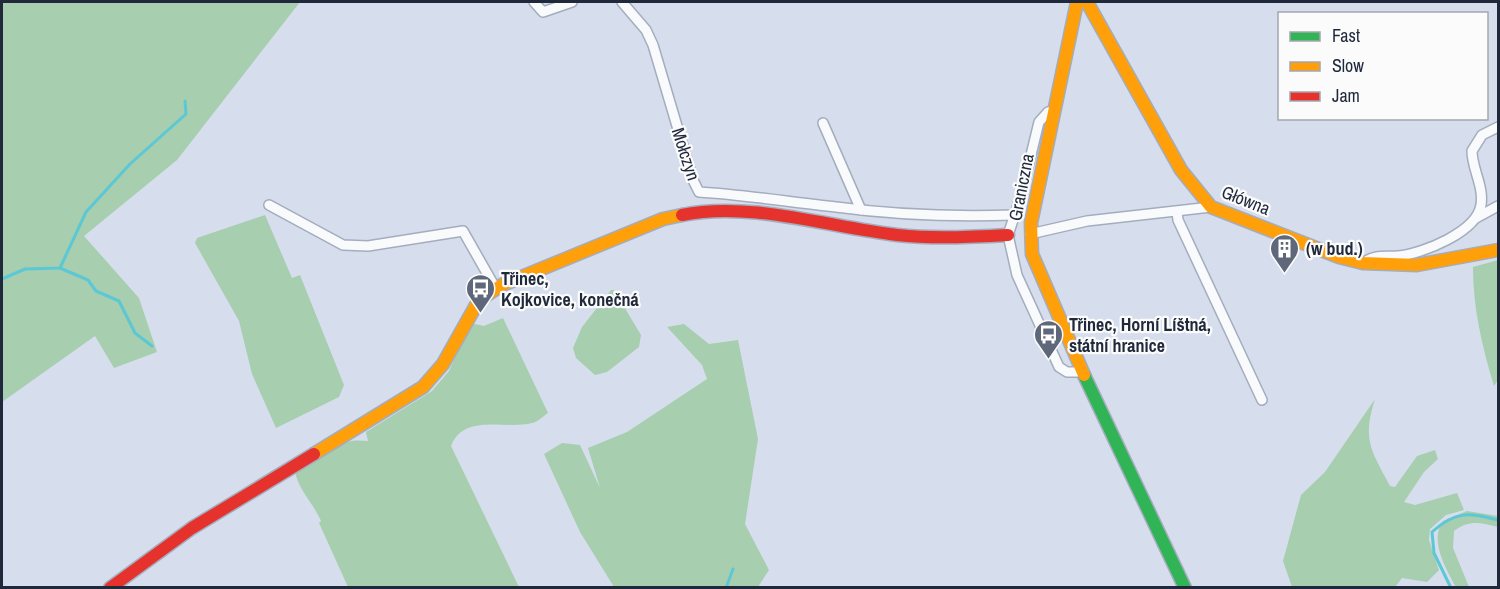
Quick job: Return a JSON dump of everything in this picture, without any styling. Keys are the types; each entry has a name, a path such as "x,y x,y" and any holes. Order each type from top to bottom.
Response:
{"street":[{"path":"534,2 543,12 572,2"},
{"name":"Mołczyn","path":"622,2 646,30 653,45 693,180 699,192 753,195 861,210 944,216 1014,215"},
{"name":"Graniczna","path":"1077,2 1030,234 1087,221 1210,207"},
{"name":"Główna","path":"1087,2 1182,170 1210,207 1340,256 1363,262 1417,265 1498,250"},
{"path":"1054,111 1048,112 1039,122 1008,235 1017,274 1059,367 1067,372 1082,372"},
{"path":"823,123 861,210"},
{"path":"1476,218 1481,206 1481,193 1472,151 1482,135 1498,127"},
{"path":"269,205 343,245 368,246 463,231 496,289"},
{"path":"1363,262 1372,256 1417,253 1455,235 1476,218 1498,206"},
{"path":"111,588 192,528 423,387 443,364 479,300 496,289 625,233 663,219 697,212 764,214 897,235 939,238 1008,235"},
{"path":"1177,212 1178,220 1262,400"},
{"path":"1030,234 1032,254 1082,372 1185,588"},
{"path":"1025,292 1044,284"}],"green space":[{"path":"2,2 300,2 177,160 84,236 139,298 157,352 114,368 95,336 2,402"},
{"path":"265,215 292,278 300,275 344,385 339,397 276,428 252,374 239,321 195,243 197,238"},
{"path":"1498,260 1498,380 1494,386 1479,327 1473,267"},
{"path":"611,290 614,290 641,335 639,347 607,372 595,375 576,358 573,348 582,327"},
{"path":"503,318 548,413 532,423 522,425 487,425 465,429 451,446 519,587 348,587 319,523 321,521 299,484 295,471 311,464 344,442 368,441 366,432 432,391 449,371 470,323 484,326"},
{"path":"684,324 709,344 738,340 758,439 745,524 769,570 758,587 614,587 580,532 544,454 562,443 580,445 600,488 588,448 627,432 707,379 702,365 667,327"},
{"path":"1375,399 1369,425 1370,444 1390,486 1395,487 1417,456 1435,450 1438,459 1424,472 1404,502 1415,505 1457,493 1464,510 1446,515 1430,529 1429,540 1439,570 1427,582 1402,578 1395,587 1292,587 1283,561 1301,495 1325,472"},
{"path":"1467,511 1498,516 1498,527 1470,523 1454,531 1453,548 1469,587 1456,587 1440,554 1439,529 1443,521"}],"waterway":[{"path":"2,279 25,269 60,268 86,212 130,164 186,114 185,101"},
{"path":"60,268 88,280 96,291 119,301 135,333 152,346"},
{"path":"1451,588 1434,553 1432,532 1448,520 1463,515 1498,520"},
{"path":"726,588 733,569"}],"traffic: fast":[{"path":"1084,375 1185,588"}],"traffic: slow":[{"path":"1077,2 1031,223 1032,254 1084,375"},
{"path":"1087,2 1181,170 1211,207 1339,257 1363,263 1417,265 1498,250"},
{"path":"314,454 423,387 443,364 479,300 502,285 663,219 682,215"}],"traffic: jam":[{"path":"682,215 735,211 790,217 897,235 952,237 1008,235"},
{"path":"110,588 192,528 314,454"}],"place":[{"name":"(w bud.)","path":"1285,274"},
{"name":"Třinec, Kojkovice, konečná","path":"480,314"},
{"name":"Třinec, Horní Líštná, státní hranice","path":"1048,360"}]}
